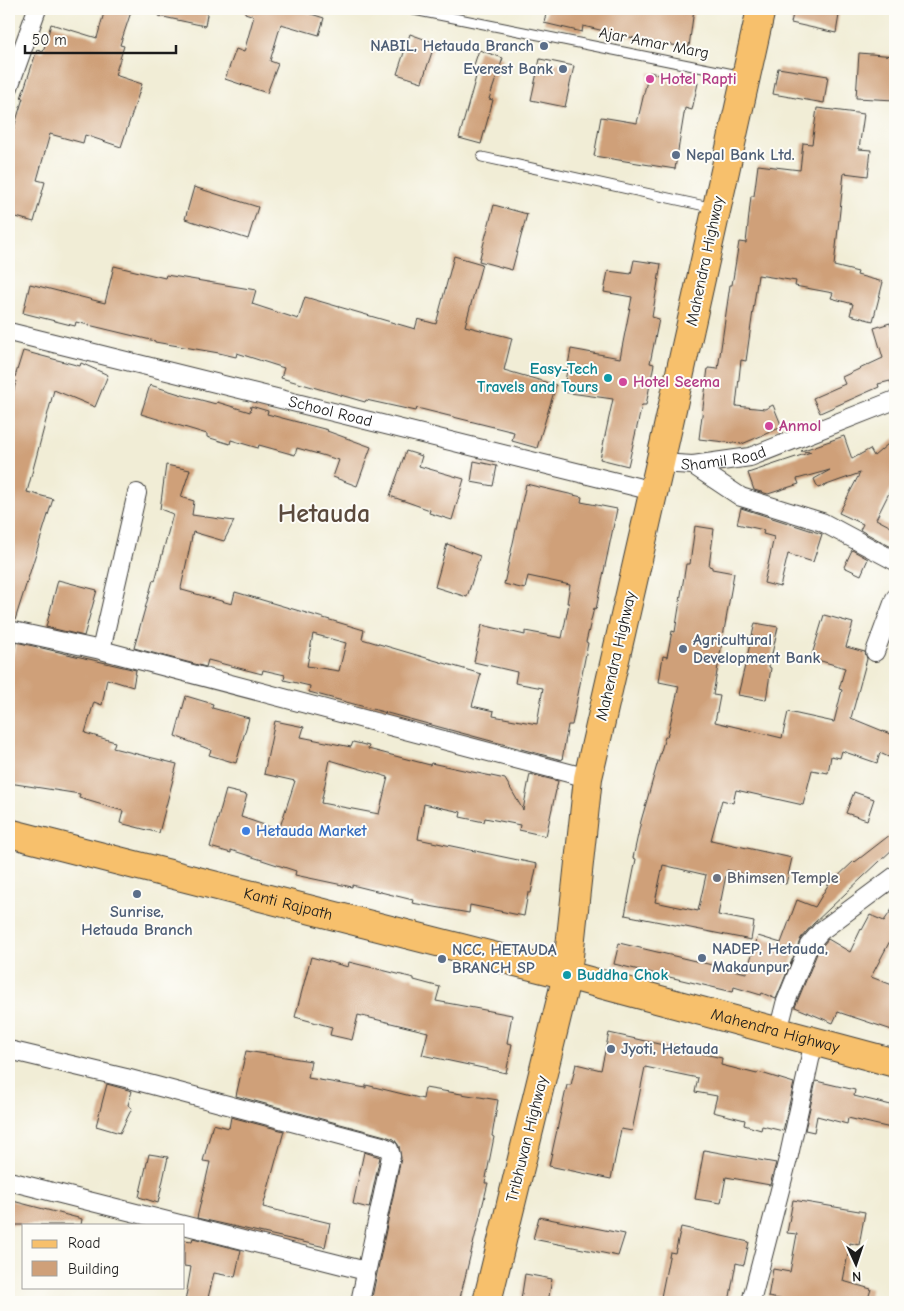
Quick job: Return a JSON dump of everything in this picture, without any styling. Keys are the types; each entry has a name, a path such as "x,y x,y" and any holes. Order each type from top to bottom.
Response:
{"main road":[{"name":"Mahendra Highway","path":"761,9 588,778 567,975 895,1063"},
{"name":"Kanti Rajpath","path":"9,833 567,975"},
{"name":"Tribhuvan Highway","path":"487,1302 567,975"}],"street":[{"path":"9,87 37,9"},
{"name":"School Road","path":"9,332 653,491"},
{"name":"Shamil Road","path":"660,463 694,465 750,457 895,400"},
{"path":"694,465 741,498 822,522 895,561"},
{"path":"101,650 137,493"},
{"path":"875,652 895,598"},
{"path":"9,630 101,650 588,778"},
{"path":"778,1032 785,1004 809,945 821,931 895,876"},
{"path":"751,1302 789,1155 814,1041"},
{"path":"9,1050 126,1078 389,1149 391,1156 360,1302"},
{"path":"9,1181 180,1224"},
{"path":"185,1225 366,1271"}],"lane":[{"name":"Ajar Amar Marg","path":"410,9 746,77"},
{"path":"482,158 716,208"}],"building":[{"path":"105,9 132,9 120,45 124,46 115,75 142,84 121,147 85,135 83,143 50,134 37,180 45,182 34,222 9,215 9,144 23,98 21,98 37,50 43,52 51,24 97,38"},
{"path":"159,9 208,9 205,26 159,16"},
{"path":"245,9 295,9 324,18 319,35 281,24 270,61 278,64 267,93 225,79 236,49 244,52 254,16 245,13"},
{"path":"547,9 694,9 689,47 655,43 583,26 582,32 544,23"},
{"path":"794,9 840,9 836,33 791,23"},
{"path":"410,34 435,43 422,82 397,74"},
{"path":"479,50 503,58 489,99 493,100 481,144 459,138 477,73 472,71"},
{"path":"859,53 895,56 895,100 856,98"},
{"path":"540,59 574,66 565,107 531,100"},
{"path":"778,68 828,76 824,103 773,94"},
{"path":"649,72 698,83 692,110 685,108 675,169 594,156 601,117 637,123"},
{"path":"817,108 864,114 859,149 871,150 868,176 844,173 834,266 858,272 857,275 883,282 873,321 850,315 853,304 831,298 833,293 795,286 796,281 758,275 746,361 741,360 736,406 765,409 773,405 782,427 742,444 699,439 708,368 718,369 730,285 732,285 739,242 746,243 751,196 754,196 758,165 800,170 803,143 812,144"},
{"path":"194,187 258,207 248,239 185,219"},
{"path":"494,205 527,214 512,270 479,261"},
{"path":"454,256 482,264 465,326 512,338 504,370 556,385 537,448 512,441 514,432 417,408 416,411 366,400 365,402 281,378 284,368 237,353 236,357 155,342 76,322 75,326 23,313 30,284 105,303 114,266 165,278 166,275 256,290 252,304 298,319 305,297 415,329 418,319 436,324"},
{"path":"634,260 661,264 652,317 659,319 650,363 654,364 646,405 642,405 628,466 600,459 613,399 563,392 571,349 620,358 632,297 604,292 608,271 631,274"},
{"path":"890,323 895,338 895,385 892,385 890,381 878,384 879,387 820,413 813,398 845,384 842,377 883,358 874,328"},
{"path":"23,351 80,366 81,363 108,375 95,407 54,390 27,492 53,499 15,620 9,620 9,410 16,381 14,380"},
{"path":"150,385 250,412 251,406 268,411 267,414 328,430 371,447 357,486 333,477 339,460 297,448 295,455 259,445 258,448 231,440 230,444 207,437 207,434 141,414"},
{"path":"844,436 852,459 870,449 874,456 895,438 895,481 876,519 895,529 895,549 860,530 863,524 839,513 860,473 818,488 814,479 830,470 797,479 799,484 768,494 754,490 748,473 811,452 801,451"},
{"path":"406,451 422,456 419,466 464,479 452,520 429,513 430,510 390,496"},
{"path":"474,461 497,466 493,486 471,482"},
{"path":"166,465 190,470 181,497 194,501 192,515 234,521 224,541 193,532 182,590 232,604 235,592 364,630 362,639 481,674 472,706 494,711 493,716 537,724 543,688 515,683 517,672 474,662 482,625 525,635 525,631 562,638 569,603 567,603 570,585 528,576 525,589 504,584 526,484 582,497 581,502 617,509 596,609 594,608 586,642 588,643 572,725 568,725 562,760 309,692 310,686 284,680 285,675 263,670 262,674 208,660 206,667 134,648 173,514 160,509","holes":["313,634 346,643 339,671 307,666"]},
{"path":"741,508 822,534 813,562 788,554 780,587 764,583 774,537 763,534 764,530 737,524"},
{"path":"695,526 714,529 709,566 712,569 734,573 713,695 720,696 715,722 782,738 788,712 834,722 842,690 839,689 845,668 811,658 824,615 853,623 846,647 865,652 867,659 851,718 895,736 895,760 880,753 877,763 842,751 840,758 831,756 828,773 812,770 803,805 736,790 733,803 722,800 711,840 792,858 786,884 727,870 718,915 754,922 751,940 625,915 636,859 633,858 641,821 665,737 667,737 679,686 659,682 663,656 667,657 672,631 675,632 686,564 690,564","holes":["663,865 706,875 698,911 655,902"]},
{"path":"447,544 480,556 467,597 435,587"},
{"path":"852,550 868,559 861,575 844,567"},
{"path":"58,580 97,590 84,636 46,627"},
{"path":"755,623 778,627 769,667 771,668 766,700 738,695"},
{"path":"16,642 136,670 133,687 107,679 102,705 94,702 85,733 115,742 113,748 177,764 159,833 120,823 123,811 79,798 80,794 9,783 9,672"},
{"path":"186,696 213,704 212,708 249,718 236,763 209,755 211,750 175,736"},
{"path":"275,721 304,727 301,737 351,747 353,742 369,746 368,749 430,765 431,763 505,779 523,810 530,774 558,781 546,836 519,830 520,825 485,818 484,822 460,817 461,812 424,804 418,839 537,864 531,893 528,893 524,916 470,905 469,913 412,903 413,900 352,885 352,887 295,875 296,871 231,850 231,853 210,847 226,790 247,795 241,817 279,830 295,781 264,774","holes":["330,760 388,777 379,814 321,803"]},
{"path":"854,792 874,799 867,820 846,813"},
{"path":"895,831 895,847 813,924 801,938 776,999 762,993 761,995 734,987 733,992 614,964 619,943 746,973 758,936 781,943 797,900 815,907 834,875 836,878 854,861"},
{"path":"895,905 895,941 891,939 871,977 895,986 895,1031 838,1012 833,1023 795,1007 818,951 828,939 850,952 870,915 884,921"},
{"path":"311,957 348,967 349,962 414,978 414,980 440,987 436,1001 512,1015 507,1043 512,1044 506,1073 422,1055 428,1032 358,1015 352,1040 330,1035 332,1027 295,1017"},
{"path":"609,1033 722,1058 721,1065 757,1074 758,1072 794,1083 783,1131 762,1126 761,1130 744,1125 745,1120 713,1112 717,1096 695,1092 698,1078 645,1067 632,1131 621,1129 611,1179 549,1166 567,1085 571,1085 576,1064 601,1070"},
{"path":"246,1051 311,1061 308,1078 366,1088 366,1085 423,1099 425,1088 498,1100 492,1136 494,1137 485,1183 488,1183 459,1302 371,1302 401,1158 399,1146 394,1139 385,1136 236,1096"},
{"path":"816,1081 855,1090 854,1096 895,1106 895,1129 848,1118 847,1124 817,1116 814,1132 805,1130"},
{"path":"107,1084 132,1091 128,1105 132,1108 120,1133 96,1126"},
{"path":"231,1117 284,1131 263,1207 330,1223 325,1247 197,1218 210,1162 203,1161 213,1124 229,1128"},
{"path":"704,1150 776,1163 770,1185 726,1177 721,1203 695,1199"},
{"path":"364,1152 380,1157 369,1208 353,1204"},
{"path":"149,1154 168,1157 158,1203 139,1197"},
{"path":"9,1200 82,1219 81,1224 9,1225"},
{"path":"793,1200 865,1212 859,1245 850,1243 843,1281 871,1289 867,1302 795,1302 768,1297 773,1269 790,1272 797,1234 787,1233"},
{"path":"539,1217 625,1234 618,1256 533,1239"},
{"path":"681,1227 749,1242 744,1265 736,1263 729,1302 660,1302 670,1252 675,1253"},
{"path":"193,1238 241,1250 235,1277 214,1273 207,1302 185,1302 191,1267 185,1266 185,1240 192,1241"},
{"path":"525,1274 552,1279 548,1302 521,1300"}],"place":[{"name":"NABIL, Hetauda Branch","path":"544,46"},
{"name":"Everest Bank","path":"563,69"},
{"name":"Hotel Rapti","path":"650,79"},
{"name":"Nepal Bank Ltd.","path":"676,155"},
{"name":"Easy-Tech Travels and Tours","path":"608,378"},
{"name":"Hotel Seema","path":"623,382"},
{"name":"Anmol","path":"769,426"},
{"name":"Agricultural Development Bank","path":"683,649"},
{"name":"Hetauda Market","path":"246,831"},
{"name":"Bhimsen Temple","path":"717,878"},
{"name":"Sunrise, Hetauda Branch","path":"137,894"},
{"name":"NADEP, Hetauda, Makaunpur","path":"702,958"},
{"name":"NCC, HETAUDA BRANCH SP","path":"442,959"},
{"name":"Buddha Chok","path":"567,975"},
{"name":"Jyoti, Hetauda","path":"611,1049"}],"district":[{"name":"Hetauda","path":"324,514"}]}
